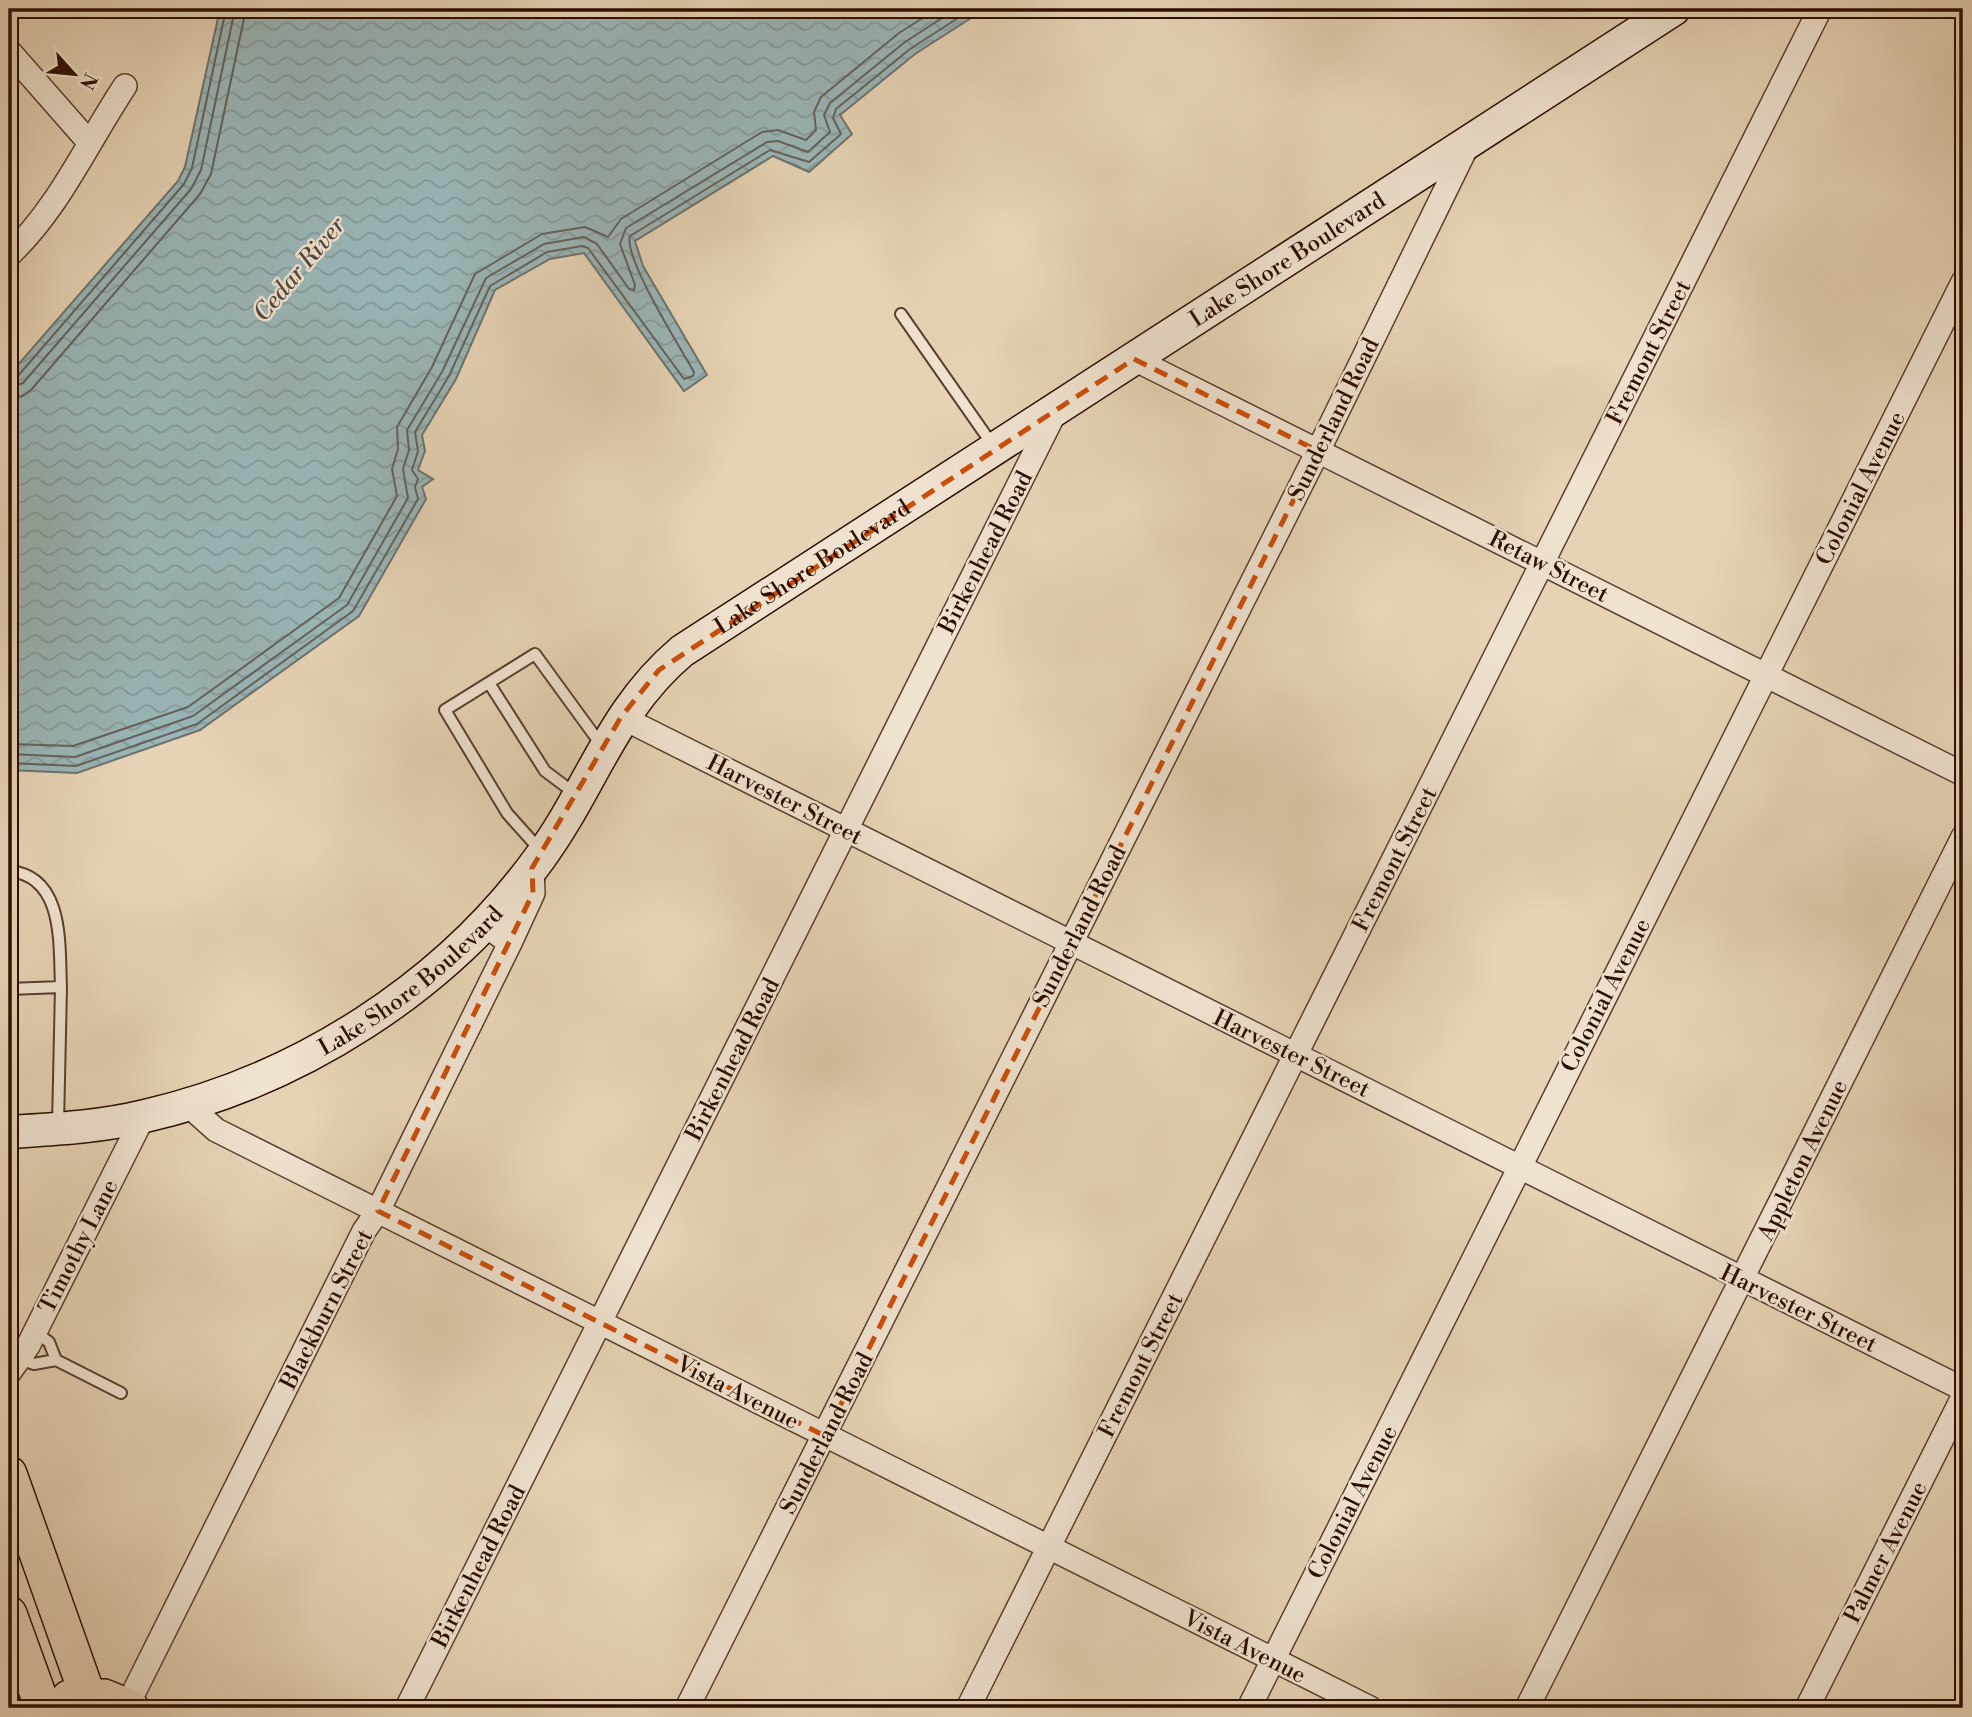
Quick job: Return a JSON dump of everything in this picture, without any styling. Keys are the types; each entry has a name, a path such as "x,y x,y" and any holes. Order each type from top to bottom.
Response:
{"main road":[{"path":"9,1474 90,1702"},
{"path":"9,1614 42,1705 90,1702 104,1698 129,1707"}],"street":[{"name":"Lake Shore Boulevard","path":"9,1132 58,1129 144,1117 188,1105 283,1067 344,1037 414,988 482,923 537,861 621,717 643,687 682,651 1674,9"},
{"name":"Fremont Street","path":"968,1708 1820,9"},
{"path":"9,51 88,142"},
{"path":"9,255 51,209 88,142 125,86"},
{"name":"Sunderland Road","path":"687,1708 1318,451 1469,142"},
{"name":"Colonial Avenue","path":"1249,1708 1963,282"},
{"name":"Retaw Street","path":"1134,359 1963,774"},
{"name":"Birkenhead Road","path":"407,1708 1056,410"},
{"name":"Harvester Street","path":"621,717 1963,1390"},
{"name":"Appleton Avenue","path":"1527,1708 1963,837"},
{"name":"Blackburn Street","path":"129,1707 364,1231 378,1211 510,943 533,893 537,861"},
{"path":"482,923 510,943"},
{"name":"Vista Avenue","path":"188,1105 216,1130 1370,1708"},
{"name":"Timothy Lane","path":"14,1366 35,1332 144,1117"},
{"name":"Palmer Avenue","path":"1807,1708 1963,1396"}],"lane":[{"path":"901,314 995,449"},
{"path":"537,861 445,710 535,654 584,725 604,748"},
{"path":"489,683 545,771 577,795"},
{"path":"9,871 33,878 50,899 58,924 61,987 58,1129"},
{"path":"9,989 61,987"},
{"path":"35,1332 49,1342 56,1360"},
{"path":"14,1366 56,1360 121,1393"}],"highlighted area":[{"path":"1134,359 1318,451 825,1436 378,1211 533,893 532,868 621,717 659,670"}],"water":[{"name":"Cedar River","path":"220,9 985,9 915,54 840,115 852,134 809,172 773,156 635,241 643,266 707,375 684,391 584,253 550,259 495,290 456,379 422,435 425,451 418,470 433,479 422,487 426,499 359,616 200,730 77,773 9,770 9,375 178,181 185,167"}]}
